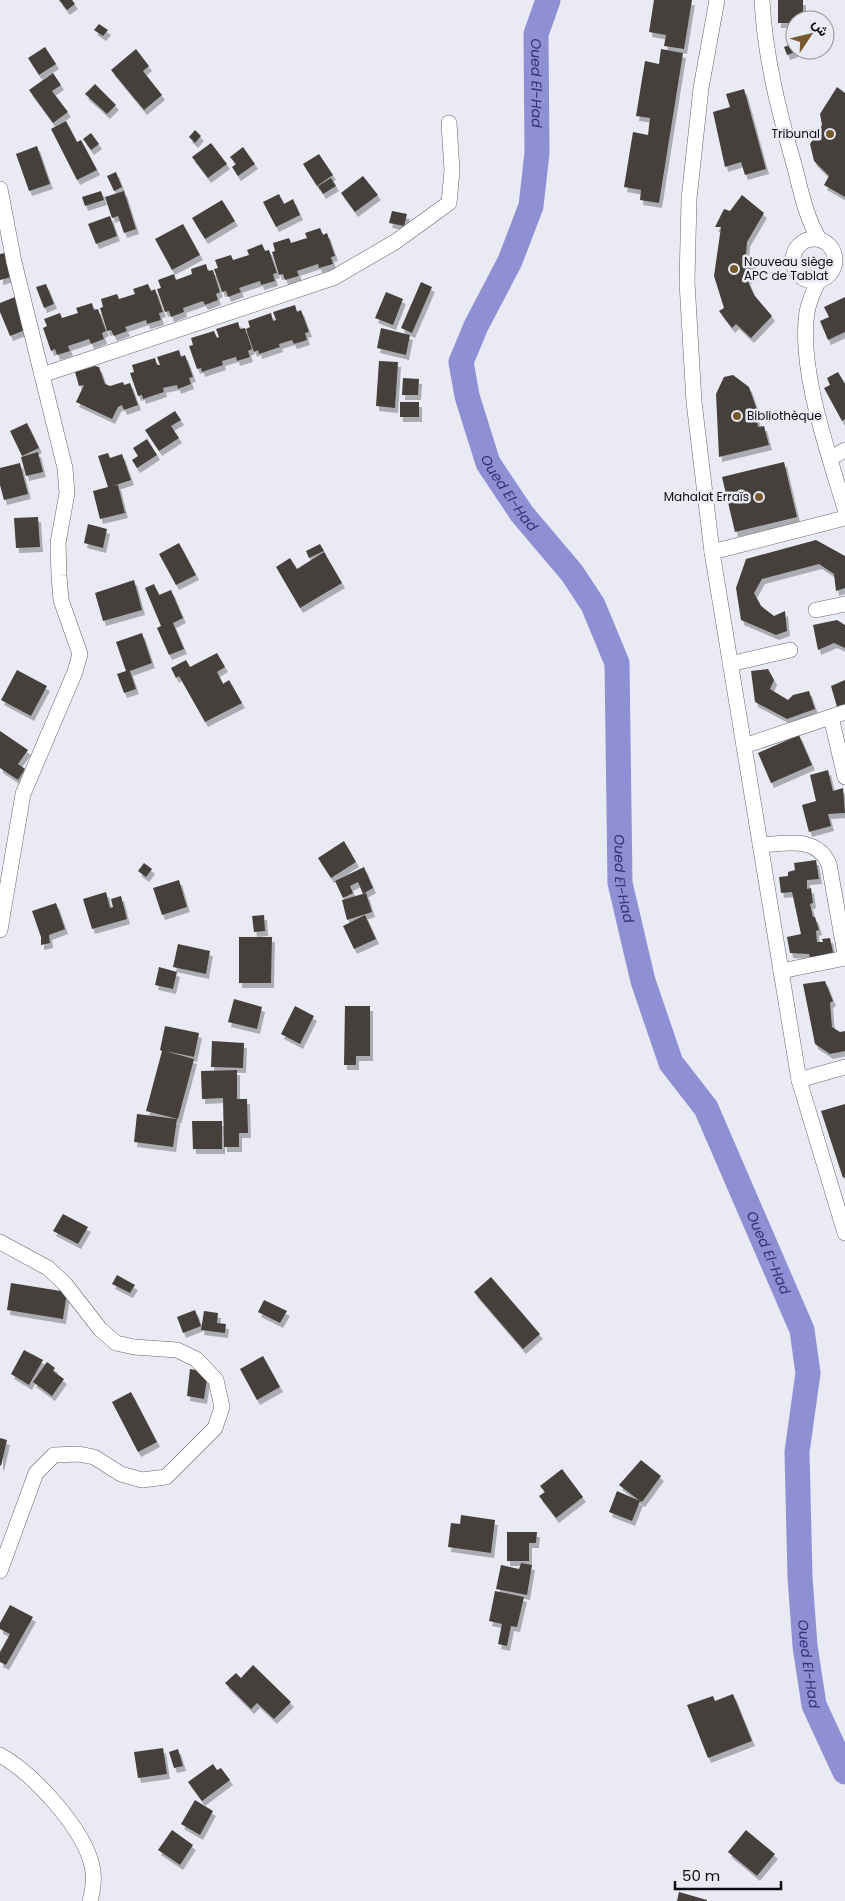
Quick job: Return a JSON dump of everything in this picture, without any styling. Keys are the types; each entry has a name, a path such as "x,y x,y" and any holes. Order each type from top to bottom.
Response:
{"street":[{"path":"717,0 701,88 689,199 687,282 694,402 712,552 799,1080 845,1232"},
{"path":"762,0 767,48 774,87 808,215 819,240"},
{"path":"42,375 333,278 379,252 449,203 452,171 449,123"},
{"path":"0,190 14,262 65,468 67,493 58,543 61,600 80,654 23,794 0,930"},
{"path":"804,241 808,215"},
{"path":"800,275 812,281 819,280 830,273 835,260 831,247 819,240 804,241 799,245 793,257 793,264 800,275 807,311 808,364 830,458 845,509"},
{"path":"807,311 819,280"},
{"path":"830,458 845,450"},
{"path":"712,552 845,518"},
{"path":"816,610 845,604"},
{"path":"730,664 790,650"},
{"path":"744,746 838,715 845,778"},
{"path":"760,845 807,844 821,850 826,856 845,954"},
{"path":"781,971 845,958"},
{"path":"799,1080 845,1067"},
{"path":"0,1242 48,1268 65,1284 100,1330 116,1343 177,1350 196,1359 216,1380 222,1407 215,1428 166,1477 142,1480 121,1474 94,1457 78,1454 54,1455 36,1473 0,1571"},
{"path":"0,1755 19,1765 82,1838 92,1867 93,1889 90,1901"}],"building":[{"path":"59,0 72,0 75,4 67,10"},
{"path":"654,0 692,0 684,49 664,46 666,35 649,32"},
{"path":"778,0 803,0 803,10 785,10 785,23 778,23"},
{"path":"99,24 108,30 103,36 94,30"},
{"path":"45,47 56,64 39,75 28,58"},
{"path":"136,49 149,66 143,71 162,95 144,110 111,70"},
{"path":"661,49 683,53 659,203 640,200 641,190 624,187 633,132 648,135 650,118 636,116 645,61 659,64"},
{"path":"53,73 61,85 52,91 68,112 53,123 29,90"},
{"path":"95,84 116,105 107,114 85,94"},
{"name":"Tribunal","path":"837,87 845,93 845,197 824,185 829,176 814,161 810,144 822,125 820,114"},
{"path":"744,89 766,169 745,175 741,162 725,167 713,112 730,107 726,94"},
{"path":"66,121 77,142 81,140 97,170 77,180 51,129"},
{"path":"195,130 201,136 195,143 189,137"},
{"path":"91,133 99,144 91,150 83,139"},
{"path":"211,143 227,164 208,178 192,157"},
{"path":"37,146 50,184 29,191 16,154"},
{"path":"243,147 255,164 238,176 232,167 236,164 230,157"},
{"path":"319,154 333,175 317,186 303,164"},
{"path":"116,172 122,187 114,191 107,176"},
{"path":"363,176 378,195 355,212 341,193"},
{"path":"331,178 336,186 323,194 318,186"},
{"path":"101,191 104,200 85,206 82,197"},
{"path":"124,191 136,229 124,233 118,216 112,218 105,197"},
{"path":"279,194 284,204 293,199 300,215 276,227 263,202"},
{"name":"Nouveau siège APC de Tablat","path":"742,195 764,213 747,242 746,255 754,256 754,276 747,279 754,295 772,316 751,338 736,324 732,328 719,311 724,308 714,276 721,227 715,227 724,209 730,211"},
{"path":"222,200 235,221 205,239 192,218"},
{"path":"392,211 407,214 404,226 389,223"},
{"path":"110,216 117,236 96,244 88,224"},
{"path":"183,224 200,255 172,270 155,239"},
{"path":"320,228 323,235 327,233 335,256 331,257 333,264 319,268 318,264 297,271 299,276 285,280 283,274 279,275 272,252 275,251 273,243 289,238 291,243 307,238 305,233"},
{"path":"262,244 265,251 269,250 277,273 273,274 275,281 261,285 260,281 239,288 241,292 228,297 226,291 222,292 214,269 218,268 215,260 231,255 233,260 249,255 247,250"},
{"path":"10,252 15,276 0,280 0,254"},
{"path":"206,264 208,271 213,270 220,292 216,294 218,300 205,305 203,301 183,308 184,312 171,317 169,311 165,312 157,289 161,288 158,280 174,274 176,280 192,274 191,269"},
{"path":"421,282 432,287 412,333 401,328"},
{"path":"46,284 54,304 44,308 36,287"},
{"path":"148,284 151,291 155,289 163,312 159,313 161,320 147,324 146,320 125,327 127,331 114,336 111,330 107,331 100,308 103,307 101,299 117,294 119,299 135,294 133,289"},
{"path":"386,292 403,299 393,325 375,318"},
{"path":"15,297 28,329 10,336 0,312 0,303"},
{"path":"845,297 845,332 828,340 820,321 829,317 824,307"},
{"path":"92,303 94,310 98,309 106,331 102,333 104,339 91,344 89,339 68,346 70,351 57,355 55,349 51,351 43,328 47,326 44,319 60,313 62,318 78,313 76,308"},
{"path":"295,305 297,312 301,310 309,332 305,333 307,340 294,344 292,340 279,344 280,347 259,354 258,350 254,352 246,329 250,327 248,321 271,313 273,321 276,320 273,312"},
{"path":"238,322 240,329 245,328 252,349 248,351 250,357 237,361 236,357 222,361 223,365 202,372 201,368 197,369 189,346 193,345 191,338 214,331 217,338 219,337 216,329"},
{"path":"381,328 410,335 406,355 377,348"},
{"path":"179,350 181,357 185,355 193,377 189,378 191,384 178,389 177,385 163,388 164,392 143,399 142,395 138,396 130,373 134,372 132,365 155,358 157,365 160,365 157,357"},
{"path":"379,361 398,362 395,408 376,406"},
{"path":"95,366 99,367 105,384 110,386 123,382 124,385 130,383 138,405 124,410 122,405 118,407 112,419 76,402 84,385 79,386 75,372"},
{"path":"838,372 845,384 845,419 842,421 824,388 830,385 827,378"},
{"name":"Bibliothèque","path":"733,375 749,387 756,407 758,427 764,426 769,445 719,457 716,394 724,377"},
{"path":"403,378 419,379 418,395 402,395"},
{"path":"400,402 419,402 419,417 400,417"},
{"path":"175,411 181,420 171,426 179,438 159,451 145,430"},
{"path":"27,423 39,448 22,456 10,431"},
{"path":"147,439 157,455 137,468 132,460 138,456 133,448"},
{"path":"38,452 43,472 26,476 21,457"},
{"path":"108,453 110,458 122,454 131,480 113,486 118,485 125,513 100,519 93,491 108,487 98,456"},
{"name":"Mahalat Erraïs","path":"784,462 797,517 735,532 722,477"},
{"path":"20,463 28,494 4,500 0,485 0,468"},
{"path":"38,517 40,547 16,548 14,518"},
{"path":"88,524 107,529 103,548 84,543"},
{"path":"816,540 845,556 845,588 836,591 834,574 819,564 762,579 754,593 761,606 774,616 785,611 787,631 776,635 741,620 736,588 746,559"},
{"path":"179,543 196,575 176,585 159,554"},
{"path":"320,544 324,551 309,558 306,551"},
{"path":"324,552 342,583 300,608 276,567 290,558 297,569"},
{"path":"134,580 142,610 103,621 95,593"},
{"path":"154,584 159,595 171,590 183,618 173,623 184,649 169,655 157,628 161,626 145,588"},
{"path":"837,620 845,625 845,648 834,643 818,650 813,625"},
{"path":"142,633 152,663 130,671 136,689 124,693 117,674 126,671 116,642"},
{"path":"217,653 225,667 217,672 223,684 229,680 242,703 205,722 179,676 176,678 171,668 186,660 190,667"},
{"path":"768,669 774,680 770,689 788,700 793,695 809,691 815,709 787,719 755,702 751,671"},
{"path":"17,670 47,686 31,716 1,700"},
{"path":"845,680 845,705 837,707 831,686"},
{"path":"0,731 28,750 18,764 25,769 18,780 0,768"},
{"path":"799,735 812,765 771,783 758,753"},
{"path":"828,770 833,791 843,788 845,813 828,814 831,826 809,832 802,805 816,801 810,775"},
{"path":"344,841 356,862 331,878 318,858"},
{"path":"816,860 819,879 807,880 807,889 811,888 813,903 810,904 819,930 816,931 817,942 823,942 822,939 830,938 834,957 811,961 809,954 790,953 787,937 801,934 792,892 781,893 779,877 788,876 788,872 795,870 794,863"},
{"path":"144,863 152,869 146,877 138,871"},
{"path":"364,867 373,888 363,894 358,882 350,886 353,893 343,898 335,881"},
{"path":"179,880 187,907 162,915 153,888"},
{"path":"106,892 110,908 113,907 111,899 121,896 127,919 92,929 83,899"},
{"path":"366,893 372,912 347,920 342,900"},
{"path":"56,903 65,929 49,935 50,943 41,945 41,937 32,911"},
{"path":"264,915 265,931 254,932 252,916"},
{"path":"365,915 376,939 354,949 343,926"},
{"path":"239,937 272,937 271,983 239,983"},
{"path":"178,944 210,951 206,974 173,967"},
{"path":"159,967 177,972 173,989 155,985"},
{"path":"825,981 833,1001 830,1003 832,1027 840,1032 845,1031 845,1051 830,1054 815,1044 803,984"},
{"path":"234,999 262,1007 257,1029 228,1022"},
{"path":"295,1006 314,1016 300,1044 281,1034"},
{"path":"345,1006 370,1006 370,1056 356,1056 356,1065 344,1065"},
{"path":"165,1026 199,1033 194,1057 165,1051 194,1059 178,1119 146,1111 162,1051 160,1050"},
{"path":"212,1041 244,1043 243,1068 211,1067"},
{"path":"237,1070 237,1099 247,1099 248,1133 239,1133 239,1147 224,1147 223,1098 202,1099 201,1071"},
{"path":"845,1104 845,1177 843,1178 821,1111"},
{"path":"137,1114 177,1119 173,1147 134,1142"},
{"path":"192,1121 222,1121 222,1149 193,1149"},
{"path":"63,1214 88,1227 78,1244 53,1231"},
{"path":"117,1275 135,1285 130,1293 112,1284"},
{"path":"491,1277 540,1334 523,1349 474,1292"},
{"path":"11,1283 67,1292 63,1319 7,1310"},
{"path":"264,1300 287,1311 280,1323 258,1312"},
{"path":"195,1310 201,1326 183,1333 177,1317"},
{"path":"204,1311 218,1313 217,1323 226,1324 225,1333 201,1330"},
{"path":"24,1350 43,1360 29,1385 11,1374"},
{"path":"263,1356 280,1387 257,1400 240,1369"},
{"path":"47,1362 55,1368 53,1371 64,1379 52,1396 33,1382"},
{"path":"190,1369 208,1372 204,1399 187,1396"},
{"path":"131,1392 157,1442 138,1452 112,1402"},
{"path":"0,1438 7,1440 1,1466 0,1465"},
{"path":"641,1460 661,1476 642,1502 619,1485"},
{"path":"562,1469 583,1497 556,1518 539,1496 545,1492 540,1486"},
{"path":"617,1491 640,1501 632,1521 609,1512"},
{"path":"461,1515 495,1520 491,1553 448,1547 451,1523 460,1524"},
{"path":"507,1532 537,1532 536,1543 529,1543 529,1561 507,1561"},
{"path":"521,1563 532,1565 527,1595 496,1589 501,1565 519,1569"},
{"path":"495,1591 524,1597 517,1627 511,1626 507,1646 498,1644 502,1624 489,1621"},
{"path":"10,1605 33,1617 6,1665 0,1662 0,1652 10,1634 0,1629 0,1623"},
{"path":"253,1665 291,1702 274,1719 257,1703 251,1709 225,1683 236,1673 241,1678"},
{"path":"733,1694 752,1741 708,1758 687,1705 713,1696 715,1701"},
{"path":"163,1748 167,1774 138,1778 134,1752"},
{"path":"178,1749 183,1766 174,1768 169,1752"},
{"path":"213,1764 217,1770 221,1768 230,1780 202,1801 188,1782"},
{"path":"195,1800 213,1811 200,1835 181,1824"},
{"path":"172,1830 193,1845 180,1865 158,1850"},
{"path":"746,1830 775,1854 757,1876 728,1852"},
{"path":"679,1892 707,1900 707,1901 677,1901"}],"waterway":[{"name":"Oued El-Had","path":"548,0 536,34 537,153 531,206 510,261 476,326 461,362 467,396 488,463 522,514 572,573 593,605 617,663 620,883 643,981 671,1063 706,1108 802,1330 808,1373 797,1452 800,1577 805,1646 814,1705 845,1772"}],"place":[{"name":"Tribunal","path":"830,134"},
{"name":"Nouveau siège APC de Tablat","path":"734,269"},
{"name":"Bibliothèque","path":"737,416"},
{"name":"Mahalat Erraïs","path":"759,497"}]}
